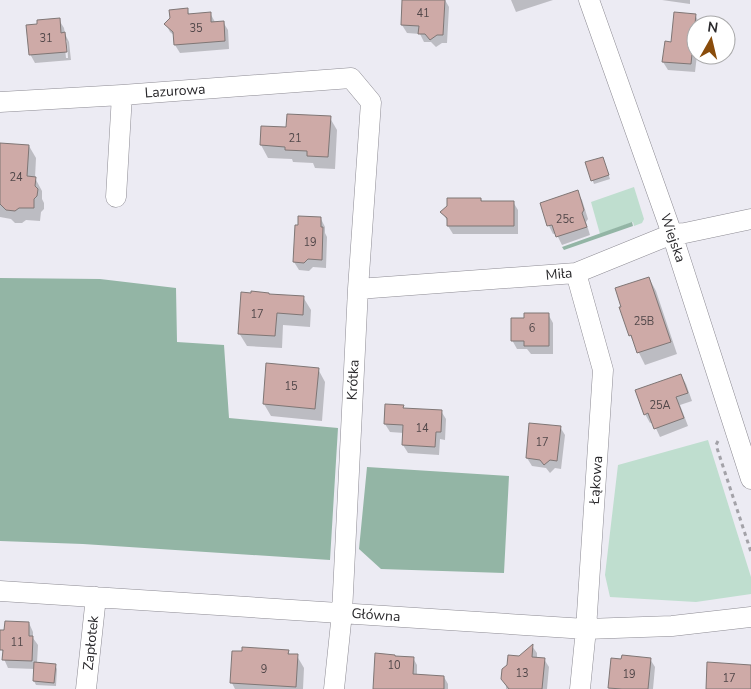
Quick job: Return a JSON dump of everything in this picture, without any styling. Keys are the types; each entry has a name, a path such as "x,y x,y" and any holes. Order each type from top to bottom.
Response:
{"street":[{"name":"Wiejska","path":"588,0 672,234 751,479"},
{"name":"Lazurowa","path":"0,102 351,78"},
{"name":"Krótka","path":"334,689 342,613 358,288 372,102 351,78"},
{"path":"116,197 122,95"},
{"name":"Miła","path":"358,288 576,273 672,234 685,233 751,218"},
{"name":"Łąkowa","path":"576,273 603,370 586,629 580,689"},
{"name":"Główna","path":"0,591 586,629 672,626 751,617"},
{"name":"Zapłotek","path":"86,689 96,597"}],"green space":[{"path":"634,187 644,219 642,223 634,226 633,222 600,234 591,202"},
{"path":"632,222 633,226 564,250 562,247"},
{"path":"0,278 100,279 176,288 177,342 224,345 229,418 338,428 330,560 83,544 0,541"},
{"path":"708,440 751,577 751,594 696,602 610,597 605,575 618,465"},
{"path":"367,467 509,476 504,573 381,569 359,549"}],"building":[{"path":"402,0 445,0 443,35 437,35 430,40 425,34 418,34 419,26 401,25"},
{"path":"188,8 188,14 211,12 211,22 224,21 225,41 174,45 173,32 164,24 170,18 169,10"},
{"path":"674,12 696,14 686,15 686,64 662,62 665,41 671,42"},
{"path":"60,18 61,33 65,32 67,52 29,55 26,25 37,24 37,20"},
{"path":"287,114 331,116 328,157 307,156 307,151 285,150 285,147 260,145 261,126 286,127"},
{"path":"0,143 29,145 27,176 36,177 35,186 38,189 37,196 34,199 34,208 19,208 15,211 6,210 0,204"},
{"path":"603,157 609,175 591,181 585,162"},
{"path":"578,190 584,210 582,213 587,227 556,237 552,225 547,226 540,203"},
{"path":"447,198 481,198 481,201 514,201 514,226 447,226 447,218 440,212 447,206"},
{"path":"298,216 321,217 321,227 323,227 322,260 308,259 304,263 293,262 295,225 298,225"},
{"path":"649,277 671,342 637,353 619,307 621,307 615,288"},
{"path":"251,291 304,296 303,315 277,313 275,336 238,334 241,292 251,293"},
{"path":"524,313 549,313 549,346 524,346 524,341 511,341 511,318 524,318"},
{"path":"266,363 319,368 315,409 263,404"},
{"path":"681,374 688,393 676,397 684,418 654,429 648,413 644,415 635,390"},
{"path":"385,404 404,405 403,408 442,410 441,432 436,432 435,447 402,445 403,425 384,424"},
{"path":"529,423 561,426 557,461 550,460 544,465 540,460 526,458"},
{"path":"5,621 29,622 29,636 33,636 32,661 2,660 3,650 0,650 0,630 4,630"},
{"path":"533,644 532,657 545,658 542,689 509,689 501,679 502,669 507,665 508,655 519,656"},
{"path":"242,647 289,650 288,654 298,654 296,687 230,683 232,651 242,651"},
{"path":"375,653 414,657 413,674 444,676 444,689 373,689"},
{"path":"622,655 651,658 648,689 608,688 611,658 621,659"},
{"path":"34,662 56,664 54,683 33,681"},
{"path":"707,662 751,665 751,689 706,689"}]}
